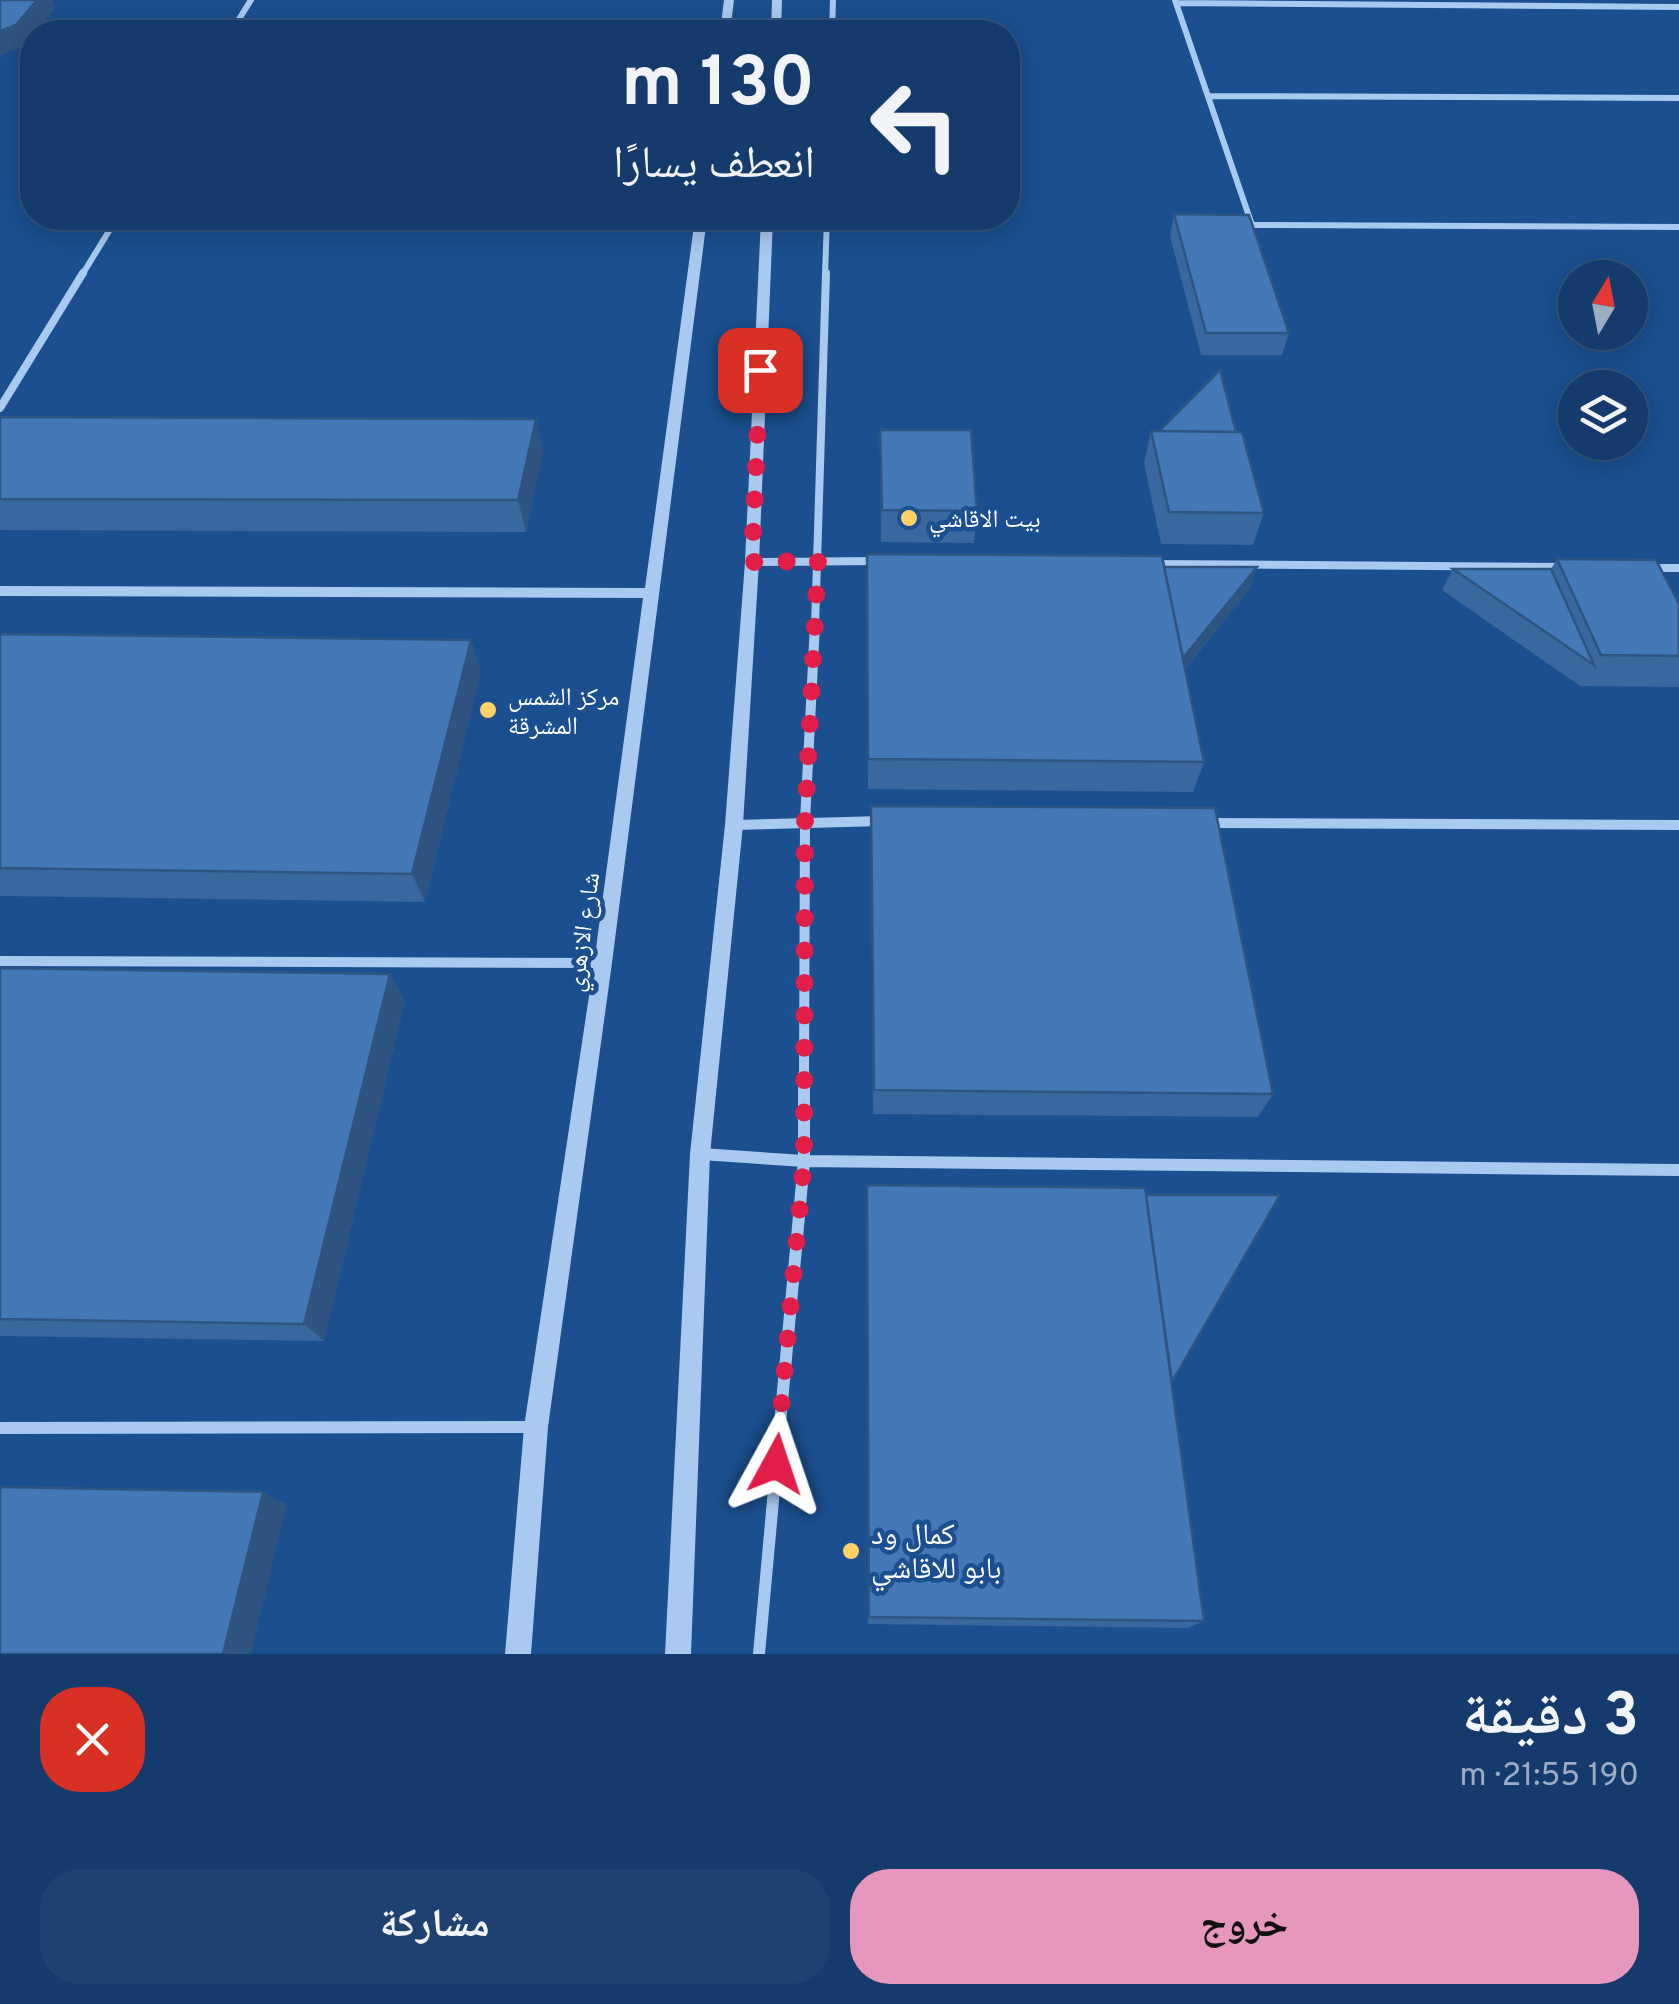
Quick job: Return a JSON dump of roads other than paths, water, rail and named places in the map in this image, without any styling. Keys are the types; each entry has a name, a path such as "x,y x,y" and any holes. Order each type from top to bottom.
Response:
{"street":[{"path":"1679,7 1175,2 1252,225 1679,227"},
{"path":"1209,96 1679,98"},
{"path":"0,408 110,230"},
{"name":"شارع الازهري","path":"518,1654 536,1427 603,963 699,230"},
{"path":"678,1654 700,1154 734,825 752,562 766,230"},
{"path":"758,1654 804,1161 805,821 818,561 827,230"},
{"path":"752,562 896,561"},
{"path":"1131,564 1581,567"},
{"path":"1640,568 1679,568"},
{"path":"0,591 653,593"},
{"path":"734,825 904,821"},
{"path":"1182,822 1679,825"},
{"path":"0,961 603,963"},
{"path":"700,1154 804,1161 1679,1170"},
{"path":"0,1428 536,1427"}],"place":[{"name":"بيت الاقاشي","path":"909,518"},
{"name":"مركز الشمس المشرقة","path":"488,710"},
{"name":"كمال ود بابو للاقاشي","path":"851,1551"}]}
